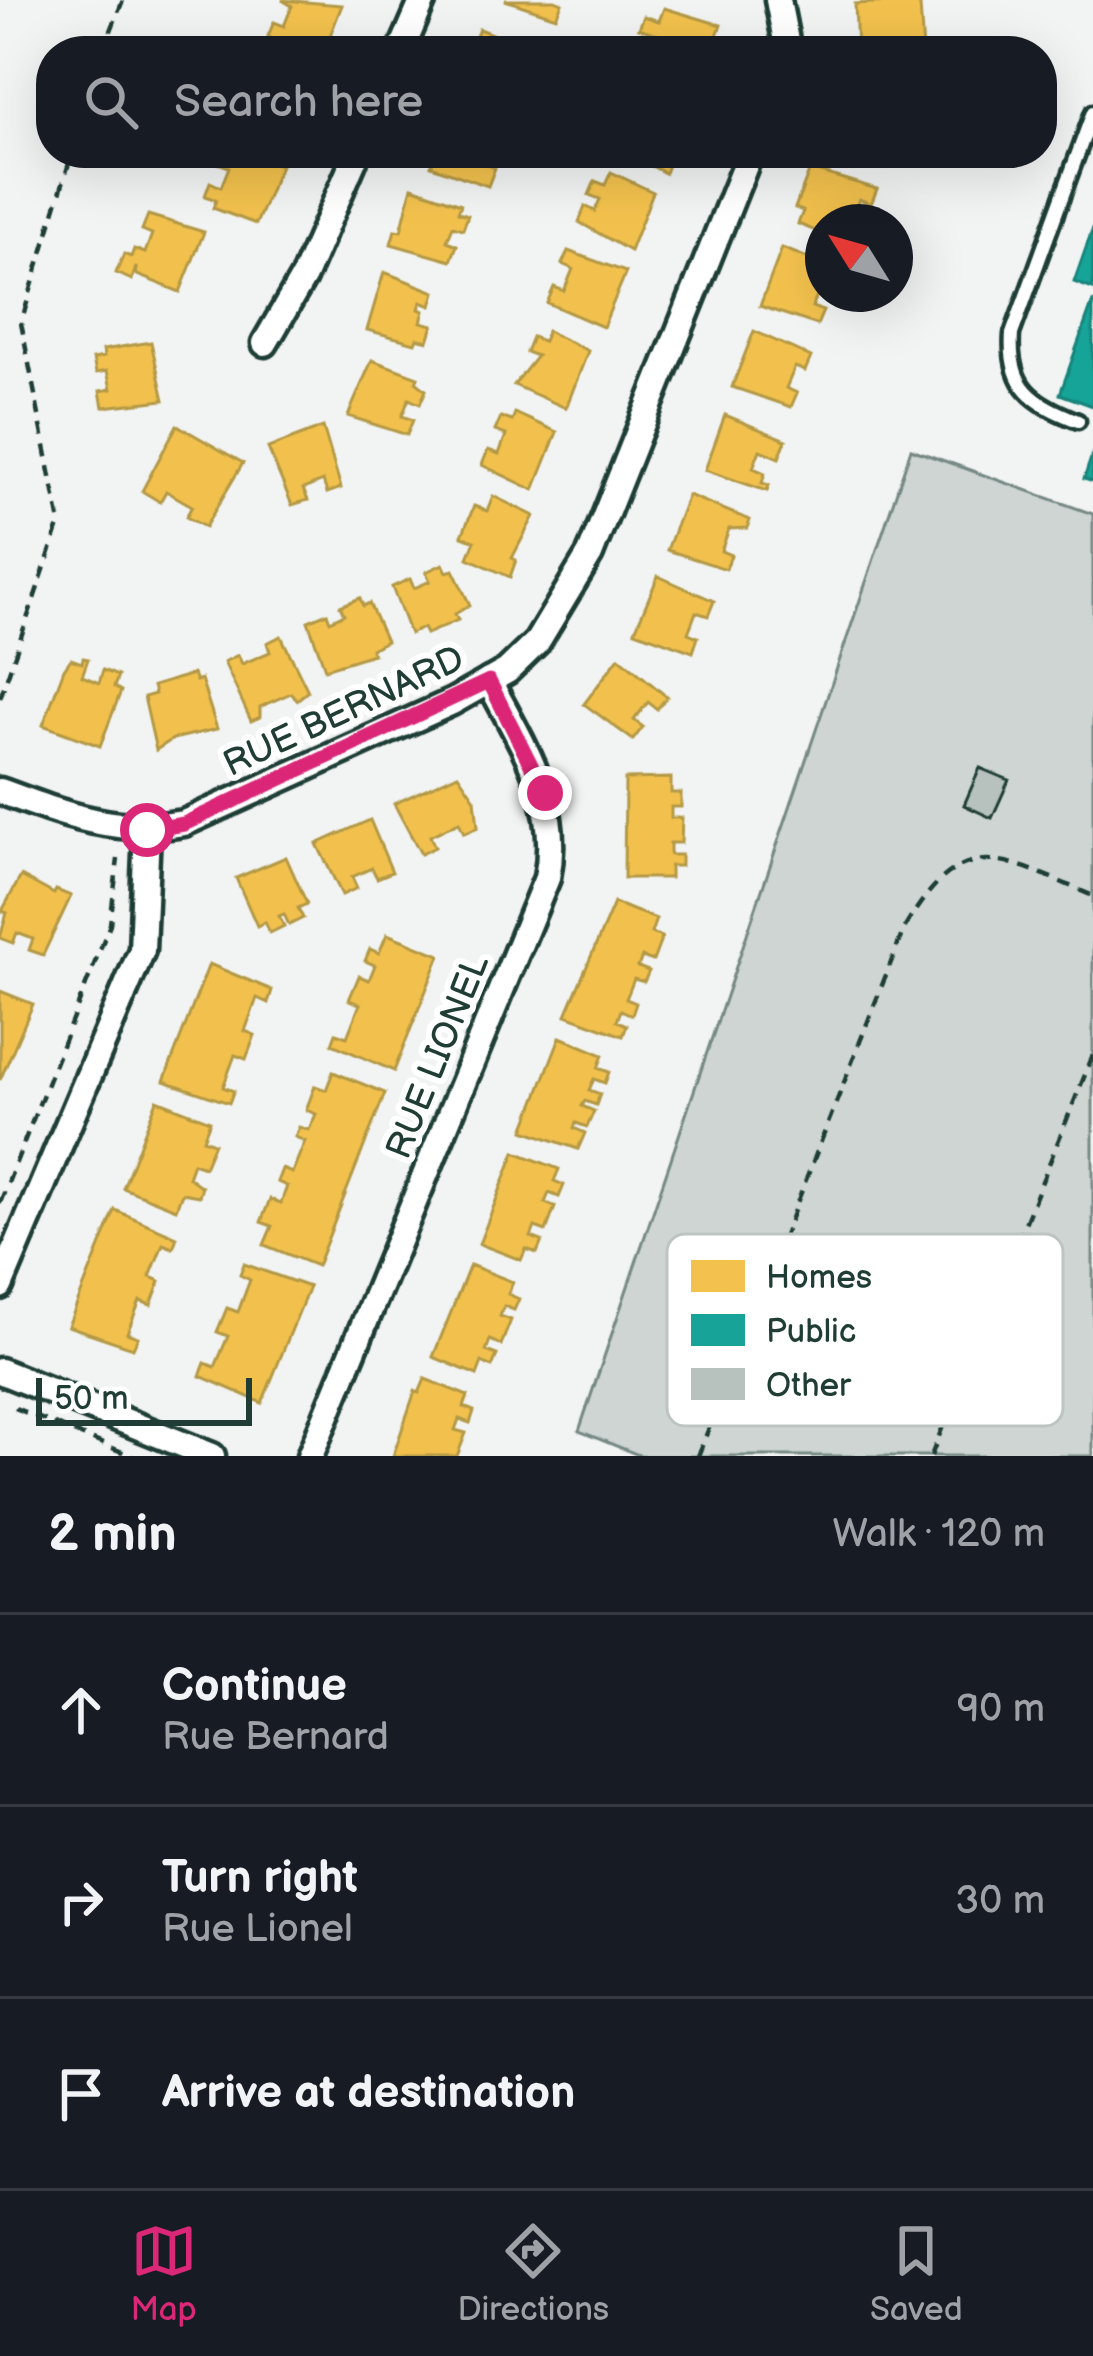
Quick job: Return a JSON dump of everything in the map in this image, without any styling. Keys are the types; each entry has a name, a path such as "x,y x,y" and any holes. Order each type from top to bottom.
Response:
{"street":[{"path":"407,36 423,0"},
{"path":"778,0 785,36"},
{"path":"265,343 304,276 351,168"},
{"name":"RUE BERNARD","path":"0,791 67,816 147,830 184,824 507,671 554,620 590,554 744,168"},
{"name":"RUE LIONEL","path":"310,1456 547,878 554,844 545,793 489,681"},
{"path":"0,1286 142,950 147,830"},
{"path":"0,1372 212,1456"}],"lane":[{"path":"1078,421 1040,406 1020,389 1010,361 1012,334 1093,112"}],"path":[{"path":"109,36 124,0"},
{"path":"0,698 60,524 21,323 68,168"},
{"path":"0,1203 110,924 114,862 147,830"},
{"path":"785,1234 904,928 946,872 966,859 993,860 1093,896"},
{"path":"1021,1234 1093,1055"},
{"path":"0,1402 132,1456"},
{"path":"698,1456 710,1426"},
{"path":"931,1456 943,1426"}],"shaded area":[{"path":"911,449 1093,514 1093,1456 641,1456 579,1431"}],"building: Homes":[{"path":"282,0 342,5 330,36 268,36 274,22 284,26 292,6"},
{"path":"505,0 555,0 562,3 556,17"},
{"path":"908,1 920,5 922,36 856,36 855,4"},
{"path":"664,8 721,25 717,36 661,36 639,28 644,16 659,21"},
{"path":"229,168 280,168 256,224 213,208 216,200 205,196 210,182 221,187"},
{"path":"437,168 495,168 488,186"},
{"path":"810,169 877,189 871,204 859,199 857,204 805,204 805,227 798,224 803,211 795,208"},
{"path":"611,172 653,192 630,251 579,222 585,206 595,211 600,199 589,195 595,181 605,185"},
{"path":"412,187 461,204 458,212 468,215 463,229 453,226 447,241 457,245 451,261 391,244 395,230 401,231"},
{"path":"148,215 204,232 180,292 137,275 136,267 132,280 116,273 124,254 131,257 134,249 145,253 152,234 142,230"},
{"path":"782,248 805,257 805,312 823,312 817,325 760,306"},
{"path":"568,251 626,272 603,327 547,303 554,287 564,291 573,269 562,264"},
{"path":"384,272 435,292 431,306 421,302 419,309 424,311 421,322 433,325 428,341 417,338 415,343 367,330"},
{"path":"547,331 588,351 566,408 514,385 537,356 526,352 532,337 543,341"},
{"path":"754,331 811,357 805,371 795,367 786,388 797,393 791,407 732,387"},
{"path":"151,342 164,400 103,407 100,391 111,389 107,371 96,373 93,359 104,357 103,350"},
{"path":"372,360 418,377 416,382 426,390 420,404 409,399 402,416 413,420 407,435 348,416"},
{"path":"515,413 557,432 534,490 482,465 488,450 499,454 506,435 495,431 501,417 512,421"},
{"path":"725,415 786,440 779,458 760,450 753,468 765,473 762,483 769,485 767,491 705,470"},
{"path":"177,425 243,463 205,527 186,517 192,506 166,491 160,502 142,491"},
{"path":"323,427 341,488 327,493 323,481 303,489 308,500 292,505 268,448"},
{"path":"688,495 750,520 747,528 729,529 721,551 731,555 726,569 667,550"},
{"path":"493,496 534,516 512,558 516,560 510,577 468,558 475,541 462,536 474,506 487,511"},
{"path":"443,564 447,572 453,570 470,605 455,614 458,620 426,634 423,628 410,634 392,587 410,579 414,588 430,581 426,572"},
{"path":"658,576 714,601 708,616 696,612 688,633 698,637 693,652 635,631"},
{"path":"360,598 363,606 369,603 386,641 371,649 373,654 325,669 308,621 327,613 330,621 344,614 340,606"},
{"path":"281,636 308,691 297,700 291,693 260,707 260,717 251,721 224,662 238,655 242,664 270,652 267,643"},
{"path":"619,657 667,697 657,709 648,702 634,720 643,727 633,740 584,704"},
{"path":"83,658 88,659 82,676 99,683 103,670 118,676 114,687 121,691 100,746 43,725 64,669 71,659 82,663"},
{"path":"193,674 196,681 201,679 217,729 173,739 156,750 144,697 155,694 153,686"},
{"path":"458,774 475,799 478,827 464,833 459,822 430,836 435,847 421,854 394,804"},
{"path":"671,778 671,793 681,793 681,807 671,807 671,818 682,818 681,843 670,843 670,855 681,855 681,866 670,866 670,878 624,878 625,779"},
{"path":"370,820 392,872 377,878 372,868 352,877 357,888 342,895 317,844"},
{"path":"286,857 307,904 298,908 303,918 289,925 284,914 279,916 284,926 270,933 265,922 257,926 236,878"},
{"path":"21,876 54,894 56,890 71,896 43,955 29,950 33,939 17,933 13,943 0,938 7,913 2,911"},
{"path":"614,903 656,919 651,933 662,937 653,961 642,957 638,967 649,971 644,982 634,979 626,999 636,1003 632,1015 621,1010 617,1021 627,1025 623,1036 566,1015"},
{"path":"387,934 440,955 394,1071 332,1044 336,1033 347,1037 360,1004 349,1000 359,976 369,980 375,965 365,961 370,949 379,953"},
{"path":"209,964 272,990 268,1003 257,998 245,1031 255,1035 246,1059 235,1055 223,1087 234,1091 229,1103 164,1081"},
{"path":"0,991 33,1004 0,1080"},
{"path":"560,1037 603,1055 598,1068 609,1072 605,1083 594,1079 589,1090 600,1094 596,1105 585,1101 582,1106 594,1111 587,1127 576,1123 574,1128 585,1133 578,1149 524,1130"},
{"path":"333,1072 385,1093 317,1266 264,1245 272,1226 261,1222 270,1199 281,1203 287,1186 277,1182 282,1169 292,1173 305,1141 295,1137 299,1127 309,1130 316,1114 306,1110 315,1086 326,1090"},
{"path":"157,1100 210,1121 203,1139 214,1143 204,1167 193,1163 188,1177 202,1187 199,1196 182,1193 176,1209 123,1188"},
{"path":"515,1152 559,1169 554,1181 564,1185 559,1197 549,1193 545,1203 555,1207 546,1231 535,1227 531,1237 542,1241 537,1253 526,1249 521,1260 479,1244"},
{"path":"115,1210 177,1237 173,1248 163,1244 150,1277 160,1281 151,1305 140,1301 127,1333 138,1337 133,1348 68,1326"},
{"path":"244,1264 309,1287 262,1403 200,1376 205,1363 215,1367 228,1336 217,1332 227,1308 238,1312 250,1280 240,1275"},
{"path":"470,1265 513,1282 508,1294 519,1299 514,1310 504,1306 500,1316 511,1320 501,1345 490,1340 486,1351 497,1355 492,1367 482,1362 477,1375 433,1357"},
{"path":"425,1379 468,1396 464,1407 474,1411 470,1423 459,1419 455,1430 466,1433 457,1456 393,1456 415,1391 419,1393"}],"building: Public":[{"path":"1093,228 1093,289 1074,282"},
{"path":"1093,301 1093,406 1060,394"},
{"path":"1093,452 1093,482 1084,479"}],"building: Other":[{"path":"980,768 1009,780 992,818 964,805"}],"route":[{"path":"147,830 184,824 489,681 545,793"}]}
